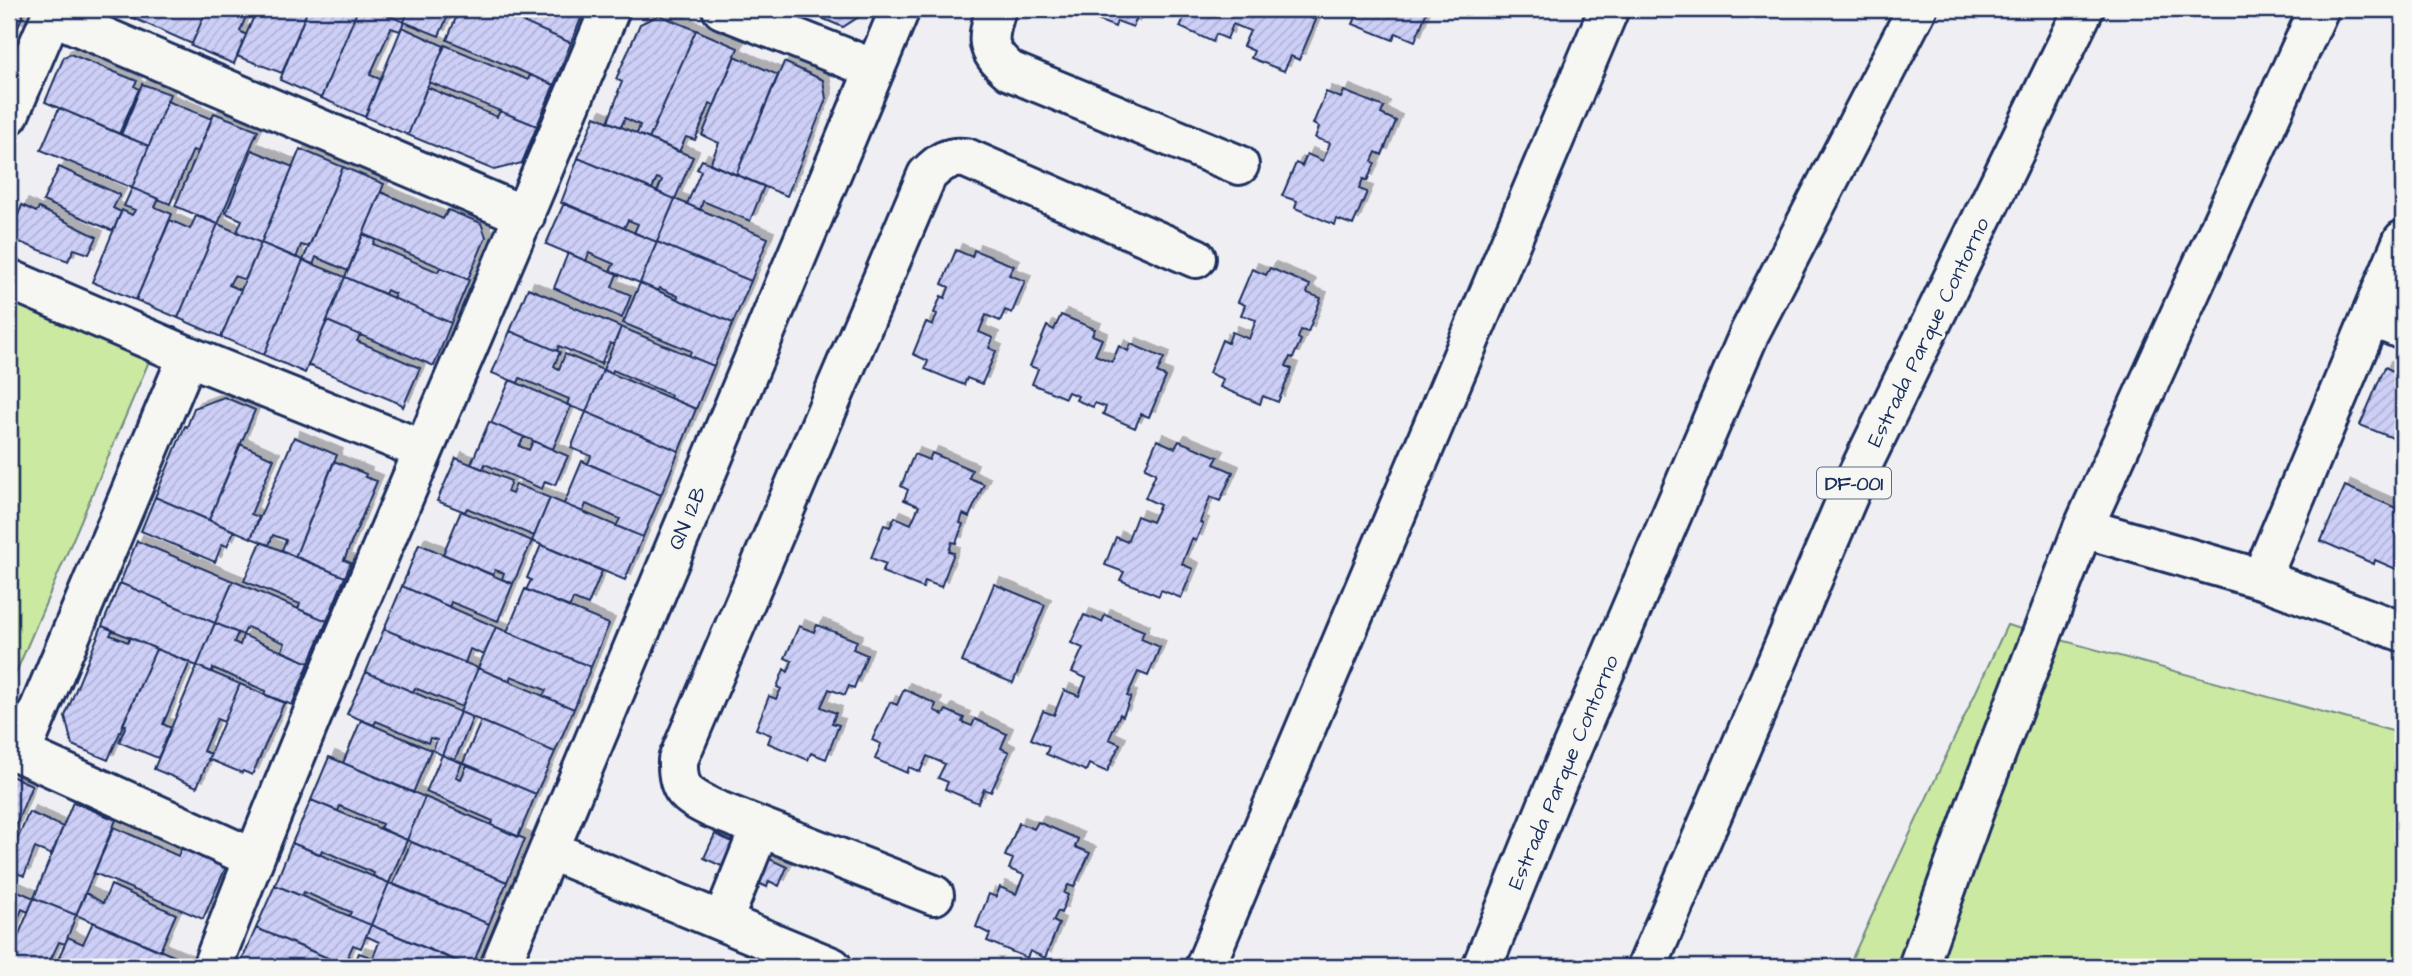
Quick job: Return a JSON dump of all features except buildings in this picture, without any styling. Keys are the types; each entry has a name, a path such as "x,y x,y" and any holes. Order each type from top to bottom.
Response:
{"main road":[{"path":"212,967 253,858 610,9"},
{"path":"722,9 874,69"},
{"name":"QN 12B","path":"500,967 900,9"},
{"path":"996,9 989,30 990,46 996,59 1010,71 1238,165"},
{"path":"1205,967 1609,9"},
{"name":"Estrada Parque Contorno","path":"1482,967 1550,799 1750,332 1917,9"},
{"name":"Estrada Parque Contorno","path":"1647,967 1854,482 2084,9"},
{"path":"1918,967 1978,800 2083,528 2319,9"},
{"path":"9,115 53,12 525,216"},
{"path":"934,895 711,808 682,789 678,777 678,760 927,175 940,162 951,157 966,158 1196,258"},
{"path":"2261,579 2388,323 2403,240"},
{"path":"9,279 188,356 423,450"},
{"path":"188,356 15,750 253,858"},
{"path":"2083,528 2261,579 2403,632"},
{"path":"723,920 760,828"},
{"path":"549,850 832,967"}],"green space":[{"path":"9,298 150,359 9,689"},
{"path":"2007,625 2403,734 2403,967 1848,967"}]}
